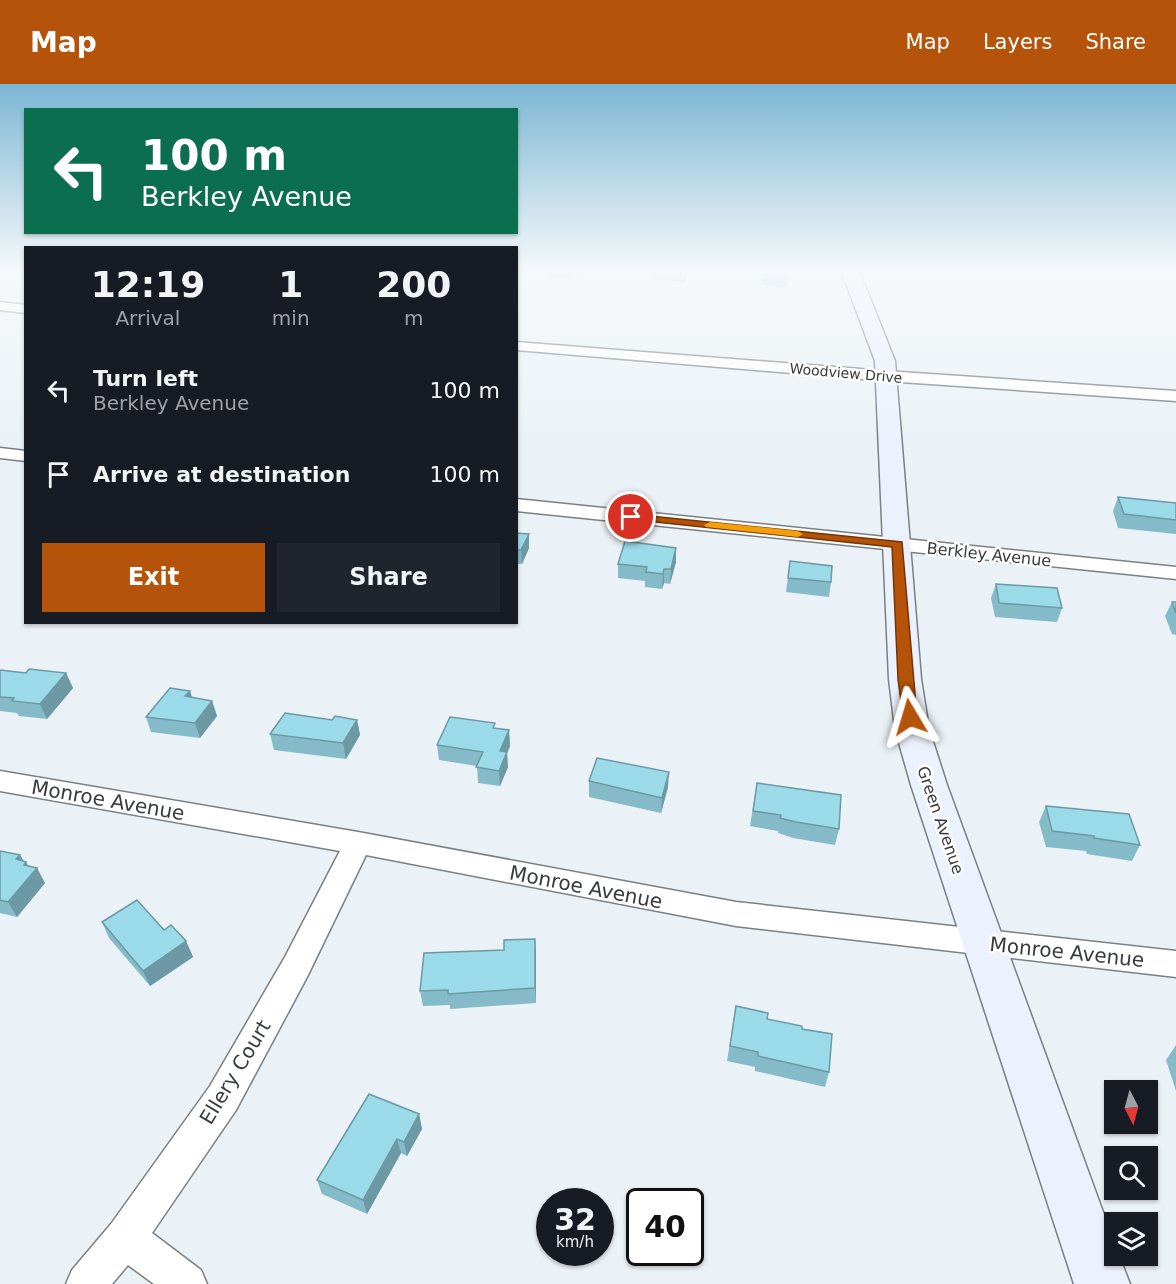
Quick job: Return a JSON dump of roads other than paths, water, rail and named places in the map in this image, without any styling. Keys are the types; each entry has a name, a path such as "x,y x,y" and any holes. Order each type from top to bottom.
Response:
{"street":[{"name":"Green Avenue","path":"872,326 885,361 905,679 912,729 1102,1284"},
{"name":"Woodview Drive","path":"518,346 886,376 1176,396"},
{"path":"0,453 24,456"},
{"name":"Berkley Avenue","path":"518,505 1176,573"},
{"name":"Monroe Avenue","path":"0,781 358,843 736,914 1176,964"},
{"name":"Ellery Court","path":"86,1284 125,1238 223,1098 296,967 358,843"},
{"path":"125,1238 187,1284"}]}
